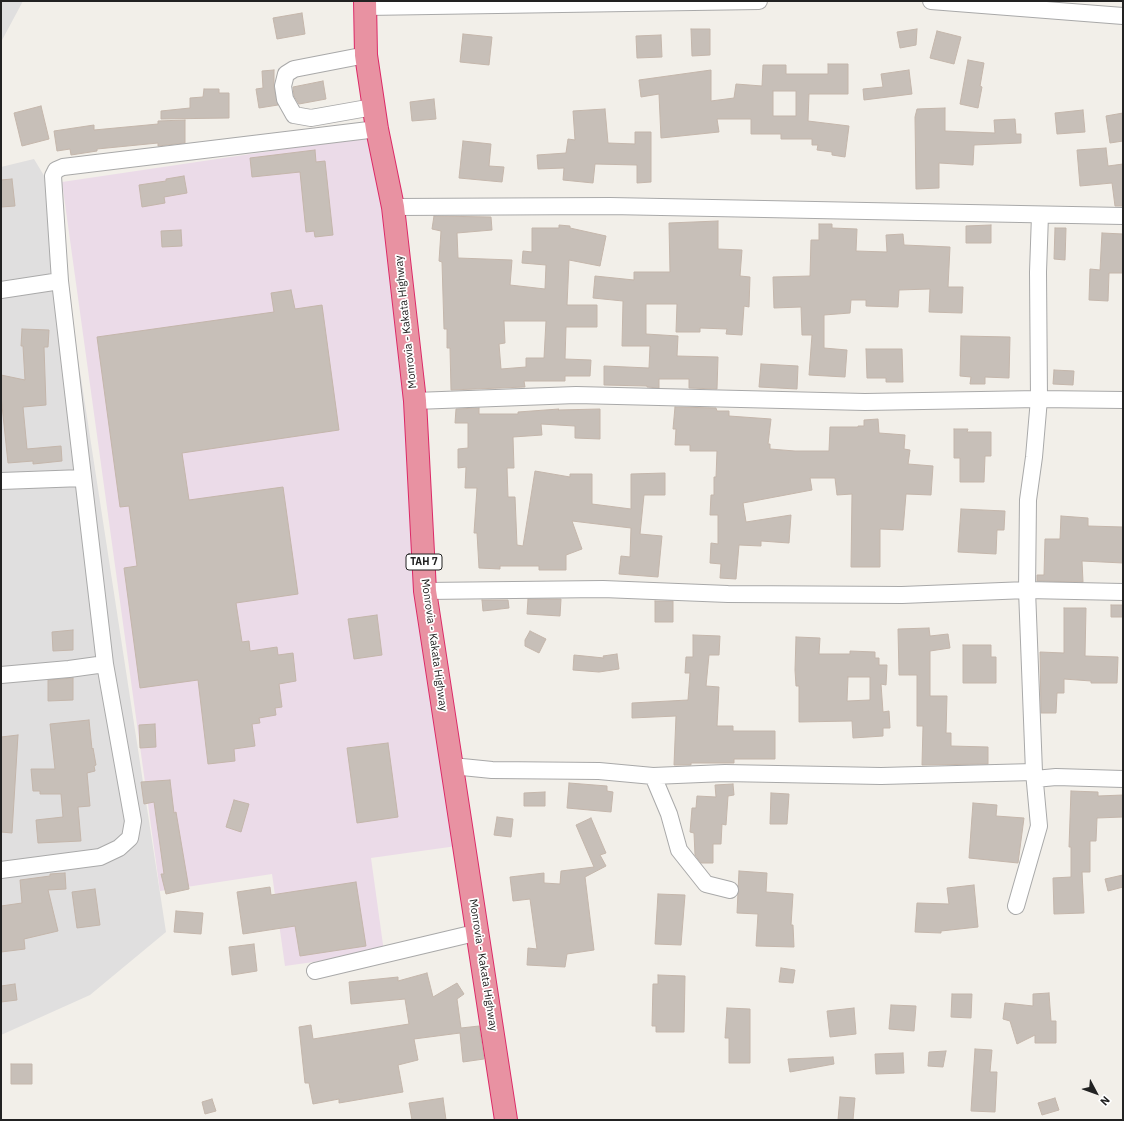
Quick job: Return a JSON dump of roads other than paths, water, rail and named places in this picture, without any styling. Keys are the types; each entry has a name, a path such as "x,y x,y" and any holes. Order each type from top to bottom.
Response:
{"highway":[{"name":"Monrovia - Kakata Highway","path":"365,4 366,55 377,129 393,207 415,402 425,591 479,932 506,1120"}],"street":[{"path":"365,4 759,1"},
{"path":"931,1 1100,8 1123,16"},
{"path":"366,55 294,69 286,74 283,86 285,100 294,115 311,118 374,106"},
{"path":"1,870 100,857 119,848 130,838 133,821 105,664 83,478 60,281 53,176 56,170 377,129"},
{"path":"393,207 610,206 1123,216"},
{"path":"1016,906 1039,826 1035,776 1028,590 1028,500 1039,399 1038,272 1040,215"},
{"path":"1,290 60,281"},
{"path":"415,402 576,395 865,402 1039,399 1123,400"},
{"path":"1,481 83,478"},
{"path":"425,591 603,589 728,594 902,596 1028,590 1123,592"},
{"path":"1,675 105,664"},
{"path":"452,766 492,770 599,771 654,776 724,773 882,776 1035,776 1123,779"},
{"path":"654,776 669,814 679,850 706,884 730,890"},
{"path":"315,971 479,932"}]}
